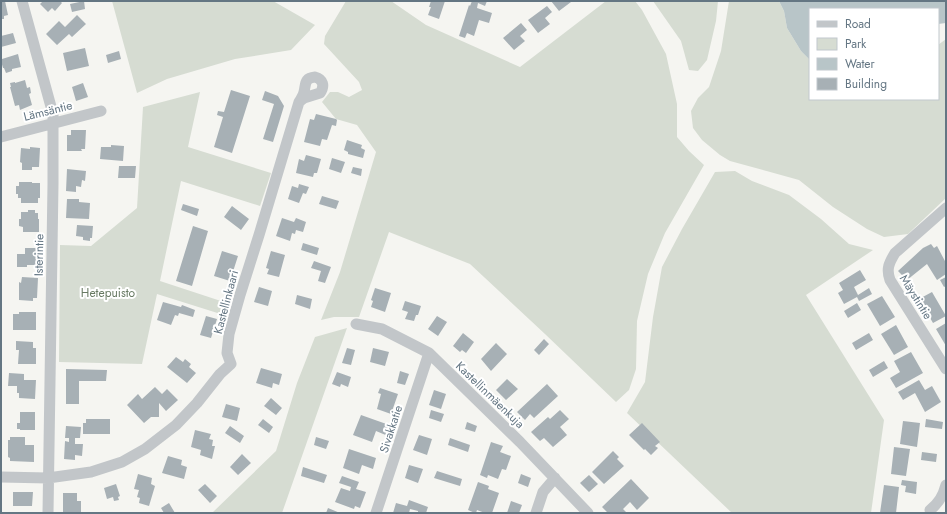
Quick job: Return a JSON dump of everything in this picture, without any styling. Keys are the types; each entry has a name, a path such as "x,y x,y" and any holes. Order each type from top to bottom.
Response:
{"street":[{"name":"Isterintie","path":"22,1 53,114 48,513"},
{"name":"Kastellinkaari","path":"48,478 91,472 122,462 146,449 176,425 197,403 220,374 231,364 227,353 229,334 300,102"},
{"name":"Lämsäntie","path":"1,137 101,111"},
{"name":"Mäystintie","path":"946,208 895,253 890,261 888,269 890,280 946,369"},
{"name":"Kastellinmäenkuja","path":"356,324 382,329 429,354 520,442 588,513"},
{"name":"Sivakkatie","path":"376,513 429,354"},
{"path":"1,477 48,478"},
{"path":"536,513 543,492 554,478"},
{"path":"930,510 938,504 945,491 946,485"}],"green space":[{"path":"112,1 273,1 315,25 291,50 235,59 167,79 137,93"},
{"path":"346,1 391,1 426,25 520,67 606,1 635,1 642,10 666,54 677,104 677,137 704,165 665,233 648,274 637,321 636,369 629,390 616,402 470,264 389,232 359,317 334,317 321,320 340,272 376,152 357,125 336,119 322,102 330,92 338,92 349,97 362,90 359,82 324,44 325,36"},
{"path":"653,1 718,1 716,21 707,60 698,71 689,70 681,41"},
{"path":"729,1 779,1 784,11 787,28 801,51 809,59 809,100 939,100 939,44 946,39 946,198 908,234 884,237 867,229 833,207 799,180 730,161 720,155 702,140 693,128 691,111 698,98 709,87 721,51"},
{"name":"Hetepuisto","path":"200,92 188,147 271,173 260,206 181,181 160,281 230,304 227,316 157,294 142,364 59,362 60,245 91,246 137,208 143,107"},
{"path":"735,171 752,181 789,195 821,219 849,244 873,250 806,295 884,420 871,513 732,513 627,413 645,382 653,317 662,267 715,172"},
{"path":"347,328 282,513 212,513 276,451 297,383 315,337"}],"water":[{"path":"779,1 946,1 946,23 939,24 939,8 809,8 809,59 801,51 787,28 784,11"}],"building":[{"path":"1,1 5,1 8,15 4,16 4,19 1,19"},
{"path":"43,1 60,1 62,3 55,11 52,8 48,12 40,4"},
{"path":"84,1 85,9 72,12 70,4"},
{"path":"431,1 445,1 439,19 428,15 431,7 429,7"},
{"path":"472,1 487,1 485,6 478,3 477,8 492,13 489,23 479,20 474,36 467,33 465,38 459,36 469,5 470,6"},
{"path":"551,1 570,1 571,2 559,11"},
{"path":"547,6 552,12 545,18 550,24 538,33 528,20"},
{"path":"77,15 86,24 72,37 69,34 57,45 46,34 59,21 65,27"},
{"path":"521,23 527,30 520,36 525,41 514,50 503,38"},
{"path":"13,33 16,43 1,47 1,36"},
{"path":"85,48 89,66 67,71 63,53"},
{"path":"119,51 121,59 108,63 106,55"},
{"path":"18,54 21,67 12,69 12,71 6,73 1,61 2,59"},
{"path":"25,80 27,88 30,87 31,93 29,94 32,105 20,110 19,105 15,106 10,83"},
{"path":"83,83 88,97 76,101 72,87"},
{"path":"231,90 250,96 232,153 214,147 223,117 217,115 218,111 224,112"},
{"path":"265,91 278,96 284,106 273,142 263,139 274,104 262,100"},
{"path":"316,114 337,120 336,126 332,125 327,140 322,139 320,146 304,142 310,119 314,120"},
{"path":"71,130 86,130 85,149 81,149 82,151 67,151 67,135 71,135"},
{"path":"347,140 362,145 361,148 365,150 363,158 348,154 348,152 344,150"},
{"path":"111,145 124,146 123,161 100,159 101,147 111,147"},
{"path":"30,147 40,148 39,167 32,167 32,170 22,170 22,163 20,162 21,148 30,149"},
{"path":"306,155 321,159 317,173 314,173 313,177 296,173 299,159 304,161"},
{"path":"332,158 345,162 341,173 329,169"},
{"path":"119,166 136,166 135,178 118,178"},
{"path":"353,167 362,169 361,176 351,173"},
{"path":"67,169 86,171 85,181 82,180 81,187 76,186 76,192 66,191"},
{"path":"19,182 40,183 40,198 38,198 38,203 21,203 21,198 18,198 18,194 16,194 16,186 19,186"},
{"path":"299,184 309,187 306,194 303,193 299,203 288,199 292,186 298,188"},
{"path":"322,196 339,201 336,209 319,204"},
{"path":"67,199 79,199 79,202 90,203 89,219 66,218"},
{"path":"183,204 199,209 197,216 181,210"},
{"path":"232,206 249,219 241,230 224,217"},
{"path":"28,210 35,210 35,213 38,213 39,232 23,232 23,227 19,226 21,212 28,212"},
{"path":"282,218 294,222 296,218 306,222 303,232 296,230 295,234 292,233 290,241 276,236"},
{"path":"77,225 93,226 92,238 90,238 90,241 83,240 83,237 76,236"},
{"path":"193,226 208,231 192,286 176,281"},
{"path":"303,243 319,248 317,255 301,250"},
{"path":"931,244 934,248 937,246 946,263 946,274 937,280 927,264 907,280 898,271 923,248"},
{"path":"25,248 38,248 38,265 17,267 17,254 25,254"},
{"path":"222,251 238,256 230,281 214,276"},
{"path":"271,251 285,255 279,277 267,274 269,269 266,268"},
{"path":"314,261 331,267 325,283 318,281 321,271 311,268"},
{"path":"860,270 866,280 854,287 858,295 869,288 872,294 859,301 857,297 844,304 838,293 843,290 839,283"},
{"path":"22,277 38,278 37,298 33,298 33,301 19,300 19,282 21,283"},
{"path":"946,277 946,286 944,287 940,280"},
{"path":"259,287 272,291 268,306 254,302"},
{"path":"375,288 391,293 385,312 371,307 373,301 371,300"},
{"path":"932,292 946,316 933,323 919,299"},
{"path":"297,295 312,299 310,309 295,304"},
{"path":"882,296 895,317 880,326 867,304"},
{"path":"405,301 421,306 414,321 405,319 408,312 402,310"},
{"path":"163,302 181,307 182,305 195,310 193,317 179,313 178,316 175,315 171,325 157,320"},
{"path":"857,303 861,310 848,318 844,311"},
{"path":"19,312 36,312 36,330 13,330 13,314 19,314"},
{"path":"206,316 217,319 211,338 200,335"},
{"path":"437,316 447,322 438,336 428,329"},
{"path":"946,323 946,346 936,329"},
{"path":"896,325 908,347 894,355 881,334"},
{"path":"463,333 474,342 466,353 462,350 460,352 453,346"},
{"path":"869,333 873,340 856,350 852,343"},
{"path":"544,339 549,344 539,355 534,350"},
{"path":"16,341 33,342 33,348 36,348 36,364 18,364 19,350 16,350"},
{"path":"496,343 507,354 491,371 481,359"},
{"path":"347,348 355,350 351,365 342,363"},
{"path":"373,348 389,352 385,366 370,362"},
{"path":"911,352 923,373 896,388 890,378 900,372 894,361"},
{"path":"176,357 183,362 185,359 191,364 189,367 196,373 187,383 167,367"},
{"path":"884,361 888,368 873,377 869,370"},
{"path":"261,368 282,374 279,385 273,383 272,388 256,383"},
{"path":"66,369 107,370 106,381 79,381 79,404 66,404"},
{"path":"400,371 409,374 405,385 397,383"},
{"path":"337,372 351,377 348,387 341,384 340,387 332,384"},
{"path":"9,373 24,374 24,380 36,380 35,399 19,398 17,386 8,386"},
{"path":"507,379 518,389 506,400 496,390"},
{"path":"919,380 925,390 932,386 941,402 925,412 915,393 903,400 898,392"},
{"path":"547,384 558,396 534,418 530,414 525,420 517,412"},
{"path":"155,387 162,394 167,389 178,400 166,411 159,403 159,417 151,417 144,423 127,405 138,394 142,399"},
{"path":"380,388 398,394 391,414 377,409 381,394 378,393"},
{"path":"434,390 446,394 441,409 429,405"},
{"path":"271,398 282,408 276,415 264,406"},
{"path":"226,404 240,408 237,421 222,417"},
{"path":"431,410 444,414 441,422 429,418"},
{"path":"560,410 569,419 560,427 567,435 553,447 544,438 540,441 531,432 548,417 550,419"},
{"path":"20,412 35,412 35,430 17,429 17,423 20,423"},
{"path":"361,415 392,426 388,436 376,431 372,442 353,435"},
{"path":"86,419 110,419 110,434 83,434 83,423 86,423"},
{"path":"263,419 273,427 269,433 258,425"},
{"path":"926,419 943,422 942,429 925,427"},
{"path":"903,421 920,423 917,447 900,444"},
{"path":"467,422 477,426 475,432 465,429"},
{"path":"642,423 660,442 655,446 658,448 651,455 629,435"},
{"path":"66,426 81,427 80,438 75,438 75,444 83,444 82,456 75,455 75,460 64,459 65,441 69,442 69,438 65,438"},
{"path":"230,426 244,436 240,443 225,433"},
{"path":"195,430 211,434 209,439 213,440 212,446 215,446 212,459 200,455 201,450 191,447"},
{"path":"419,435 432,439 427,455 413,450"},
{"path":"10,437 25,437 25,445 34,445 34,462 10,461 10,458 8,457 8,440 10,440"},
{"path":"316,437 329,441 326,449 314,445"},
{"path":"450,438 470,445 468,452 448,445"},
{"path":"491,442 503,446 500,452 511,456 506,470 502,469 498,479 488,475 487,478 480,475"},
{"path":"894,447 910,449 906,476 891,474"},
{"path":"349,449 376,458 373,469 362,465 359,474 343,468"},
{"path":"613,451 619,457 617,459 624,466 604,484 592,472"},
{"path":"922,452 937,454 936,462 921,460"},
{"path":"242,454 251,463 238,475 230,467"},
{"path":"168,456 182,460 181,465 187,467 184,479 162,473"},
{"path":"409,465 423,469 418,483 405,478"},
{"path":"303,467 327,475 324,483 301,476"},
{"path":"437,471 462,479 460,486 434,478"},
{"path":"138,474 152,478 151,484 155,486 149,506 139,503 140,498 137,497 139,490 134,489"},
{"path":"521,474 531,478 528,487 518,483"},
{"path":"589,475 598,484 589,492 580,483"},
{"path":"342,476 359,482 356,489 366,492 360,508 355,506 354,509 335,502 341,488 350,491 351,487 339,483"},
{"path":"631,479 649,498 637,510 630,502 623,509 627,513 608,513 602,507"},
{"path":"902,480 917,482 916,494 905,492 906,486 901,485"},
{"path":"478,482 489,486 488,489 499,493 492,513 485,513 477,510 475,513 468,510"},
{"path":"116,484 120,496 118,497 119,500 114,501 113,497 107,499 104,488"},
{"path":"205,484 217,496 210,503 198,490"},
{"path":"884,485 899,487 896,513 880,513"},
{"path":"13,492 33,492 32,506 13,506"},
{"path":"63,493 77,493 77,501 81,501 81,513 63,513"},
{"path":"409,500 428,507 426,513 418,513 418,511 410,509 409,513 393,513 396,503 407,506"},
{"path":"511,501 522,505 519,513 507,513"},
{"path":"169,503 175,513 164,513 161,508"},
{"path":"328,508 340,513 326,513"}]}
